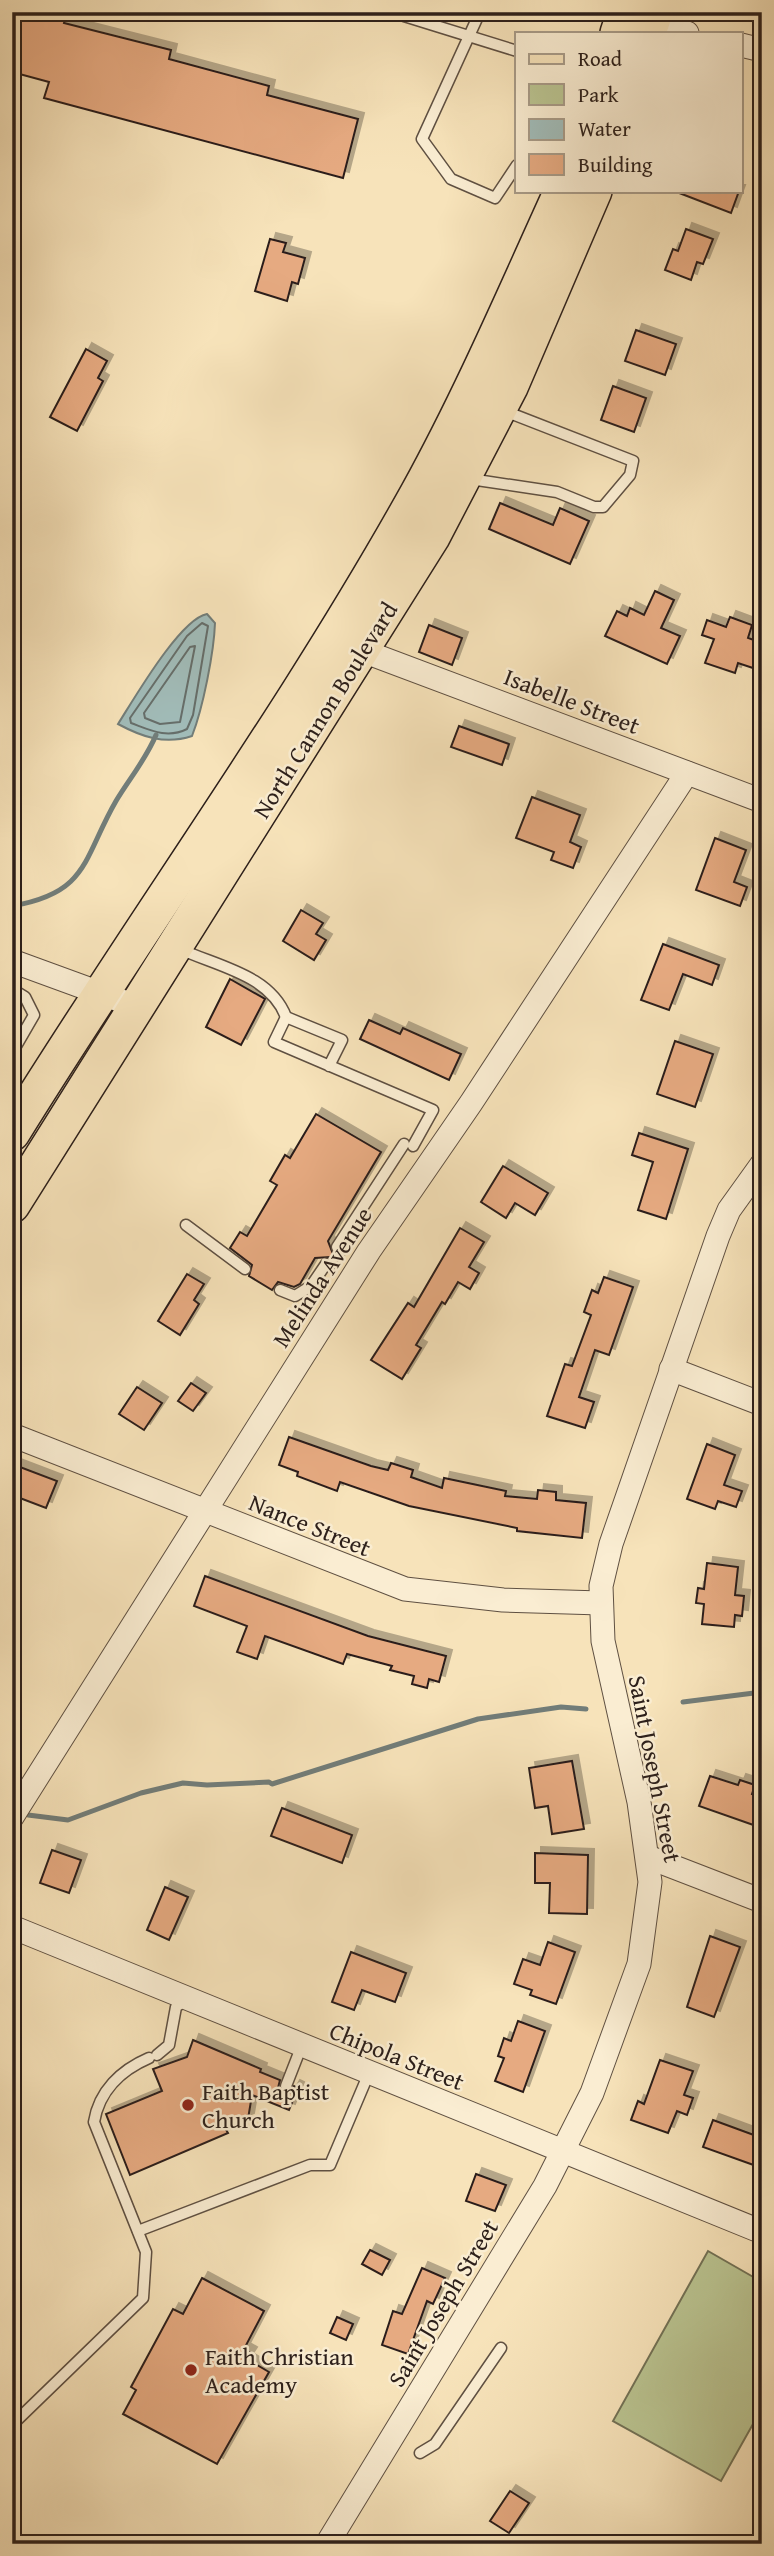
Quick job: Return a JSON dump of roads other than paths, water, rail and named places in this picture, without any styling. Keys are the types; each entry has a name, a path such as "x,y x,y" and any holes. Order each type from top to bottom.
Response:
{"main road":[{"name":"North Cannon Boulevard","path":"12,1132 283,715 418,492 482,368 562,192"},
{"name":"North Cannon Boulevard","path":"12,1205 363,651 464,479 499,408 594,192"}],"street":[{"path":"637,22 682,32"},
{"path":"742,45 762,50"},
{"name":"Isabelle Street","path":"363,651 762,801"},
{"name":"Melinda Avenue","path":"12,1817 369,1251 471,1103 687,773"},
{"path":"12,961 138,1007"},
{"name":"Saint Joseph Street","path":"327,2544 563,2151 592,2092 639,1964 648,1914 648,1857 639,1802 603,1641 601,1586 611,1544 718,1236 729,1210 762,1164"},
{"path":"671,1369 762,1404"},
{"name":"Nance Street","path":"12,1435 405,1589 503,1600 601,1602"},
{"path":"648,1857 762,1902"},
{"name":"Chipola Street","path":"12,1927 762,2232"}],"lane":[{"path":"480,12 422,139 451,179 495,198 515,168"},
{"path":"404,16 515,50"},
{"path":"464,479 557,492 594,508 603,507 629,475 633,461 499,408"},
{"path":"176,947 259,981 274,995 286,1017 342,1040 329,1066"},
{"path":"12,989 24,997 34,1014 12,1052"},
{"path":"286,1017 274,1042 433,1110 337,1247"},
{"path":"186,1225 245,1269"},
{"path":"280,1290 295,1296 302,1293 326,1264"},
{"path":"12,2425 143,2298 146,2252 99,2141 94,2122 99,2104 113,2081 129,2068 153,2057 169,2045 176,2007 188,1999"},
{"path":"286,2086 302,2045"},
{"path":"138,2231 310,2165 330,2165 369,2073"},
{"path":"420,2453 435,2444 501,2348"}],"water":[{"path":"207,614 215,623 213,649 204,696 192,736 163,740 136,733 118,724 171,644 196,619"}],"waterway":[{"path":"12,906 37,900 70,882 89,856 116,801 156,735"},
{"path":"683,1702 762,1692"},
{"path":"28,1815 68,1820 141,1793 183,1783 272,1784 478,1719 561,1707 586,1709"}],"place":[{"name":"Faith Baptist Church","path":"188,2105"},
{"name":"Faith Christian Academy","path":"191,2370"}]}
